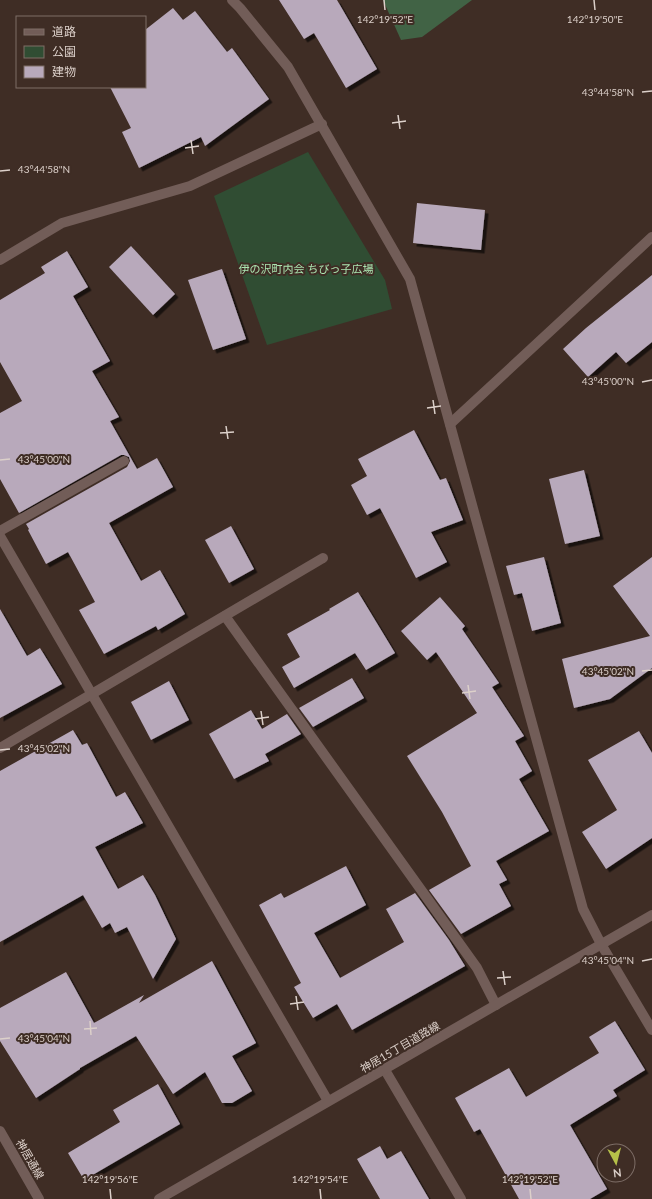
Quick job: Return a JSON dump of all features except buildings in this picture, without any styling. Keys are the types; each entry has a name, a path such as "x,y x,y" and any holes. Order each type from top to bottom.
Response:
{"street":[{"path":"232,0 288,68 322,124 410,279 583,909 601,944 652,1030"},
{"path":"0,260 62,224 190,186 322,124"},
{"path":"450,424 652,237"},
{"path":"0,531 124,461"},
{"path":"0,536 328,1101"},
{"path":"0,748 323,558"},
{"path":"225,616 477,968 496,1004"},
{"name":"神居15丁目道路線","path":"165,1198 328,1101 385,1070 496,1004 652,915"},
{"path":"385,1070 461,1199"},
{"name":"神居通線","path":"0,1131 39,1199"}],"green space":[{"path":"383,0 472,0 422,37 401,40"},
{"name":"伊の沢町内会 ちびっ子広場","path":"308,152 385,280 392,309 267,345 214,196"}]}
